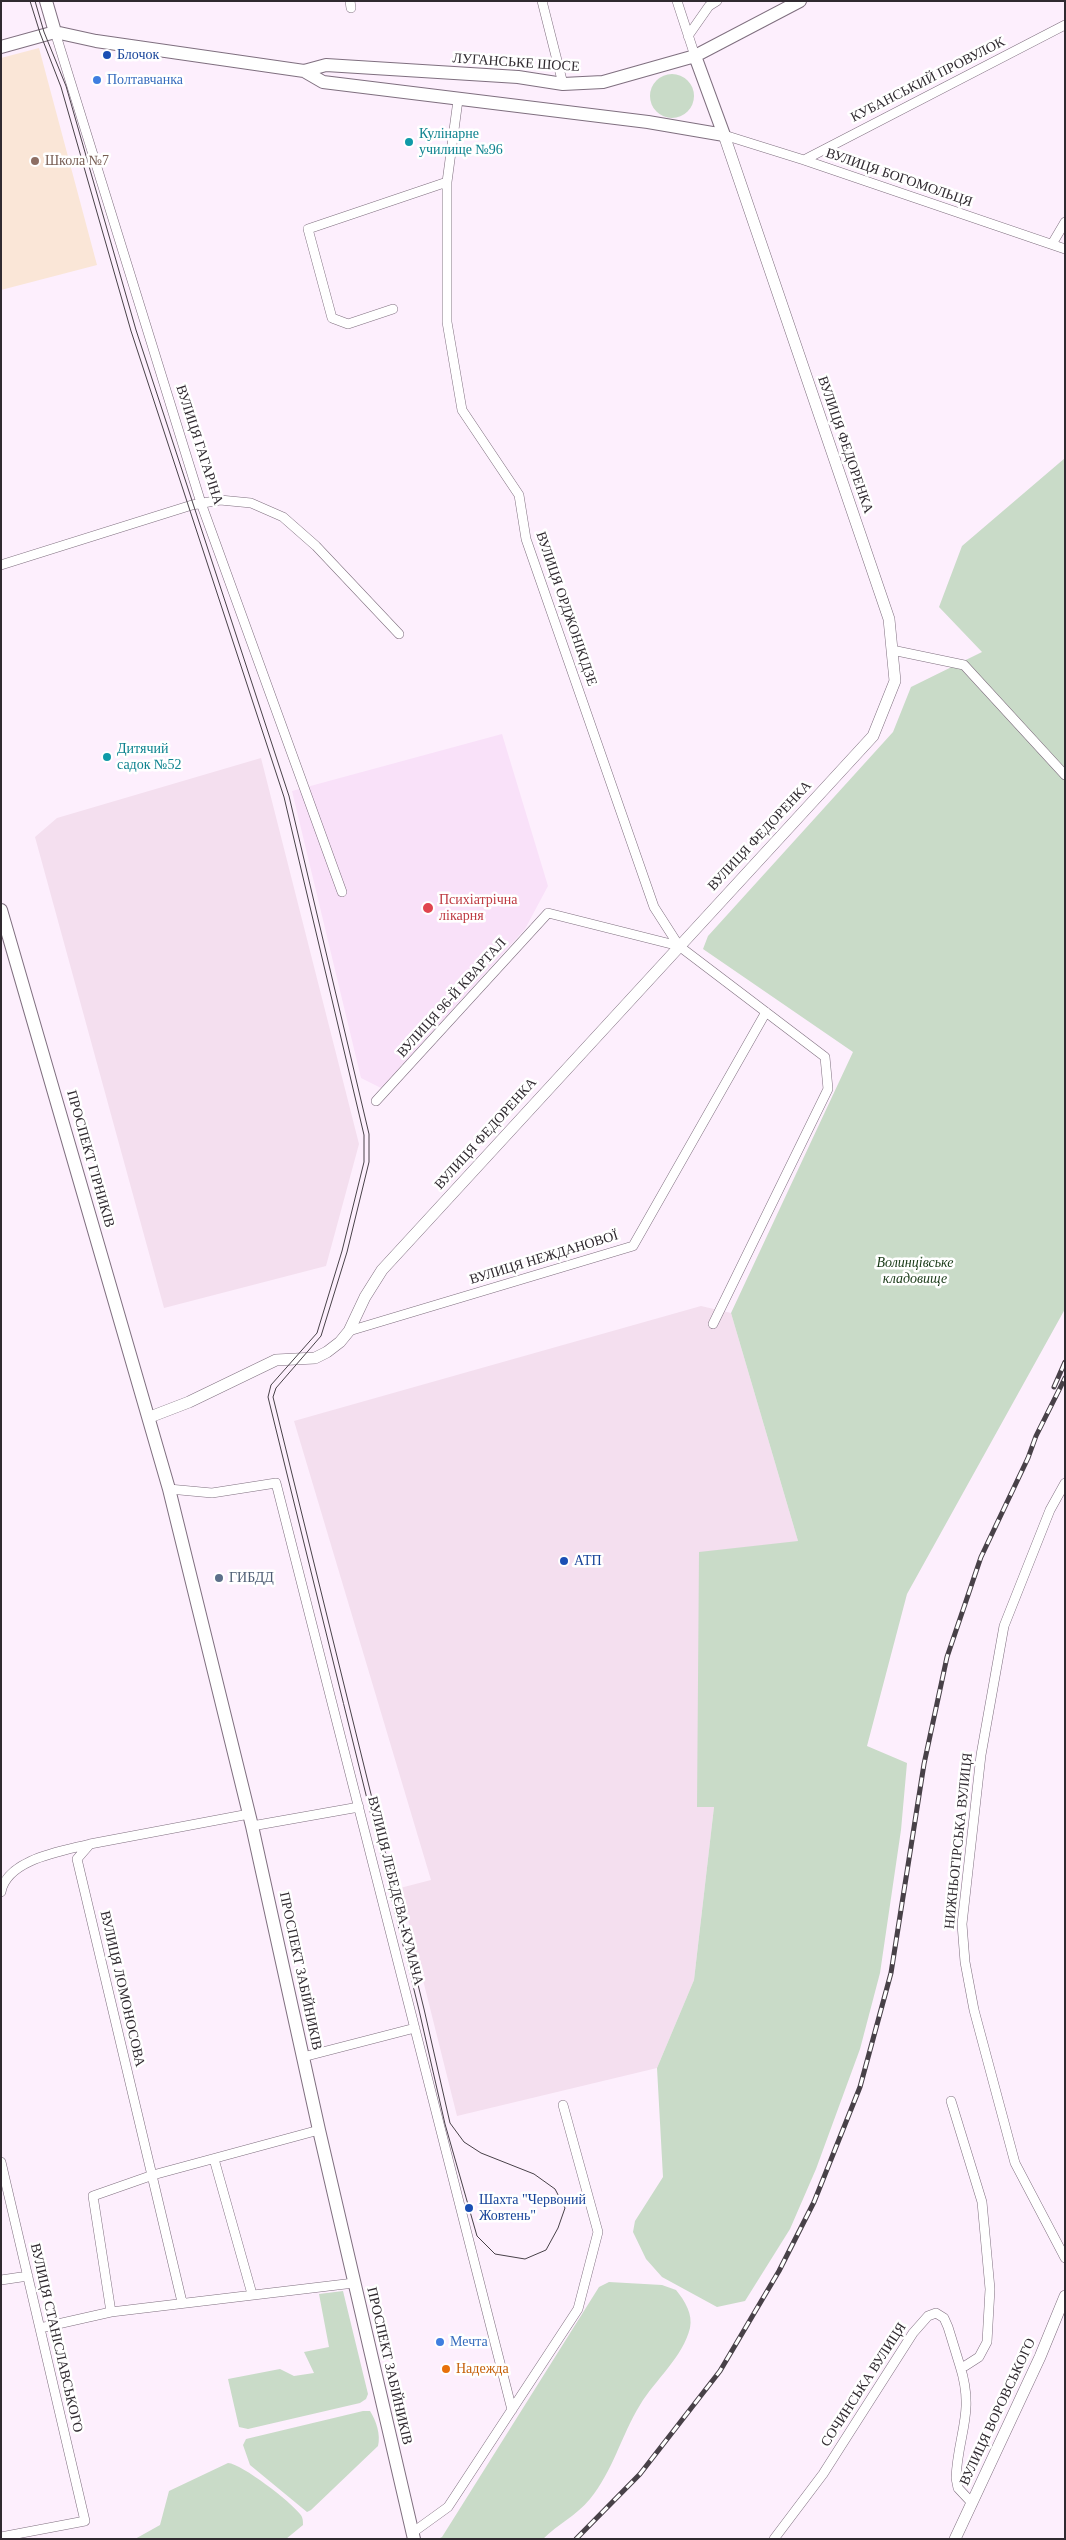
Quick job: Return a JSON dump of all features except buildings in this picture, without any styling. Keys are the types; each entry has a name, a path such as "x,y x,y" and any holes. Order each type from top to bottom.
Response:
{"main road":[{"name":"ВУЛИЦЯ ГАГАРІНА","path":"46,1 55,32"},
{"name":"ЛУГАНСЬКЕ ШОСЕ","path":"304,71 326,65 518,77 563,84 604,82 695,56 800,1"},
{"path":"1,47 55,32"},
{"name":"ЛУГАНСЬКЕ ШОСЕ","path":"55,32 96,41 304,71 323,82 648,122 724,135"},
{"name":"ВУЛИЦЯ ФЕДОРЕНКА","path":"695,56 724,135"},
{"name":"ПРОСПЕКТ ГІРНИКІВ","path":"1,910 150,1417"},
{"name":"ПРОСПЕКТ ЗАБІЙНИКІВ","path":"150,1417 251,1820 318,2130 413,2536"}],"street":[{"path":"542,1 563,84"},
{"path":"677,1 695,56"},
{"path":"688,36 709,6 717,1"},
{"name":"КУБАНСЬКИЙ ПРОВУЛОК","path":"804,160 1065,25"},
{"name":"ВУЛИЦЯ ГАГАРІНА","path":"55,32 201,503 342,892"},
{"name":"ВУЛИЦЯ ОРДЖОНІКІДЗЕ","path":"458,100 447,182 447,322 462,410 519,496 526,539 654,907 679,946"},
{"name":"ВУЛИЦЯ БОГОМОЛЬЦЯ","path":"724,135 804,160 1065,249"},
{"name":"ВУЛИЦЯ ФЕДОРЕНКА","path":"150,1417 189,1402 276,1360 315,1358 340,1342 349,1331 365,1297 382,1270 873,736 895,681 889,619 724,135"},
{"path":"392,309 348,324 332,318 308,229 447,182"},
{"path":"1052,244 1065,222"},
{"path":"1,565 201,503 220,500 251,503 283,517 316,546 399,634"},
{"path":"892,650 964,665 1065,775"},
{"name":"ВУЛИЦЯ 96-Й КВАРТАЛ","path":"376,1101 548,913 679,946"},
{"path":"679,946 825,1057 828,1089 713,1324"},
{"name":"ВУЛИЦЯ НЕЖДАНОВОЇ","path":"349,1331 633,1246 766,1012"},
{"name":"ВУЛИЦЯ ЛЕБЕДЄВА-КУМАЧА","path":"169,1489 212,1492 276,1483 512,2410"},
{"name":"НИЖНЬОГІРСЬКА ВУЛИЦЯ","path":"1065,1483 1050,1510 1004,1626 982,1755 962,1924 965,1962 974,2010 1015,2163 1065,2258"},
{"path":"1,1892 3,1884 24,1862 90,1844 251,1820 359,1807"},
{"name":"ВУЛИЦЯ ЛОМОНОСОВА","path":"90,1844 77,1859 182,2302"},
{"path":"303,2057 415,2028"},
{"path":"950,2101 982,2202 990,2289 987,2342 979,2357 965,2366 960,2366 966,2386 968,2402 956,2478 958,2488 972,2503"},
{"path":"413,2536 448,2507 578,2309 598,2232 563,2105"},
{"path":"110,2312 93,2196 153,2175 318,2130"},
{"path":"214,2159 252,2294"},
{"name":"ВУЛИЦЯ СТАНІСЛАВСЬКОГО","path":"1,2162 85,2520 1,2537"},
{"path":"1,2280 28,2276"},
{"path":"40,2328 110,2312 354,2283"},
{"name":"ВУЛИЦЯ ВОРОВСЬКОГО","path":"955,2539 1040,2357 1065,2296"},
{"name":"СОЧИНСЬКА ВУЛИЦЯ","path":"774,2539 823,2474 913,2333 932,2314 940,2314 944,2318 960,2366"}],"shaded area":[{"name":"Школа №7","path":"39,48 97,265 1,290 1,58"},
{"name":"Психіатрічна лікарня","path":"502,734 548,886 525,929 381,1088 361,1078 292,791"},
{"path":"261,758 359,1144 326,1266 164,1308 35,837 57,818"},
{"path":"701,1306 731,1313 798,1541 697,1807 714,1807 694,1980 657,2068 457,2116 400,1888 431,1880 294,1421"}],"green space":[{"path":"676,74 688,80 693,87 693,105 688,112 681,117 668,118 656,112 651,105 650,92 656,80 663,75"},
{"name":"Волинцівське кладовище","path":"1065,458 1065,1309 907,1594 867,1746 907,1763 901,1830 880,1973 860,2049 816,2169 790,2229 745,2301 717,2307 662,2277 646,2259 633,2232 635,2221 663,2177 657,2068 694,1980 714,1807 697,1807 699,1552 798,1541 731,1313 853,1052 703,949 708,936 893,732 911,687 982,652 939,607 962,546"},
{"path":"609,2282 662,2285 676,2290 688,2308 691,2323 686,2339 675,2359 646,2396 633,2417 598,2488 579,2510 543,2539 438,2539 442,2537 599,2287"},
{"path":"343,2291 368,2394 366,2399 360,2403 248,2429 239,2427 228,2379 280,2369 294,2376 314,2373 304,2352 329,2347 319,2294"},
{"path":"363,2411 370,2411 374,2419 378,2432 378,2446 307,2512 250,2465 243,2445 246,2439"},
{"path":"228,2463 255,2476 277,2493 301,2515 303,2525 286,2539 135,2539 160,2525 169,2491"}],"tram line":[{"path":"30,1 61,87 131,331 284,797 364,1135 364,1162 342,1251 317,1333 271,1385 268,1397 419,2010 445,2124 477,2236 495,2254 525,2259 546,2250 558,2228 565,2208 555,2189 534,2174 481,2153 464,2142 450,2123 424,2009 273,1397 276,1388 321,1336 347,1252 369,1162 369,1134 289,796 136,330 66,86 44,32 35,1"}],"railway":[{"path":"1054,1387 1065,1362"},
{"path":"576,2539 640,2474 720,2371 779,2271 814,2202 860,2087 891,1973 924,1764 947,1657 981,1557 1028,1458 1036,1436 1065,1378"}],"place":[{"name":"Блочок","path":"107,55"},
{"name":"Полтавчанка","path":"97,80"},
{"name":"Кулінарне училище №96","path":"409,142"},
{"name":"Школа №7","path":"35,161"},
{"name":"Дитячий садок №52","path":"107,757"},
{"name":"Психіатрічна лікарня","path":"428,908"},
{"name":"АТП","path":"564,1561"},
{"name":"ГИБДД","path":"219,1578"},
{"name":"Шахта \"Червоний Жовтень\"","path":"469,2208"},
{"name":"Мечта","path":"440,2342"},
{"name":"Надежда","path":"446,2369"}]}
